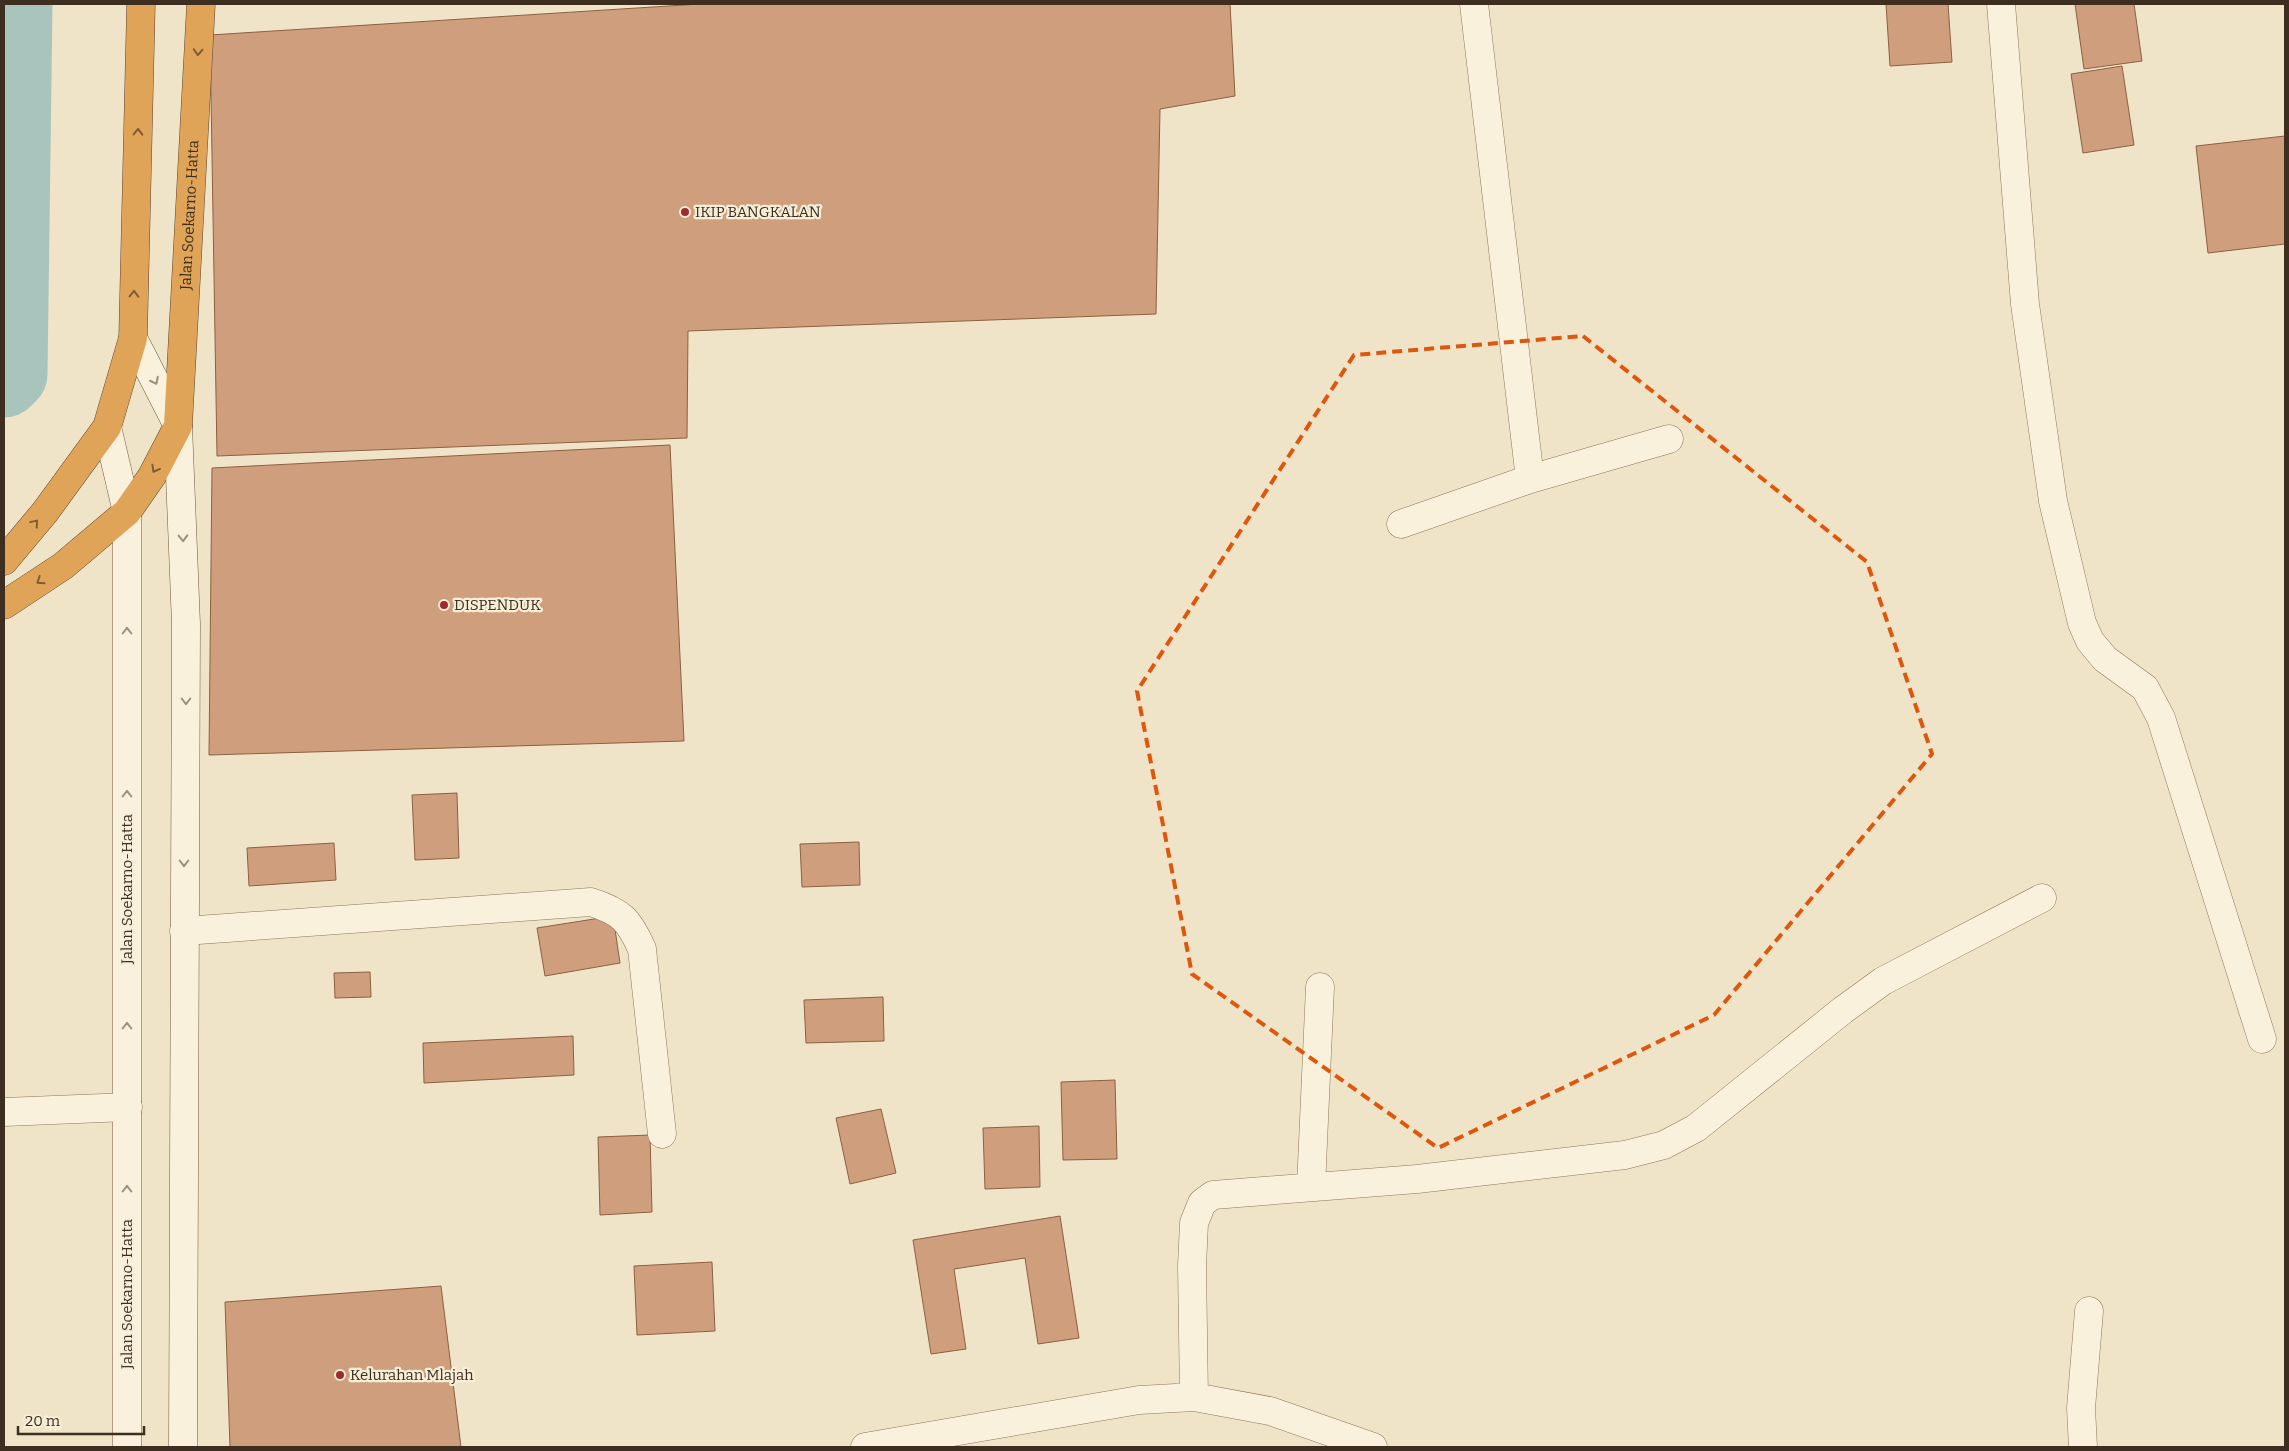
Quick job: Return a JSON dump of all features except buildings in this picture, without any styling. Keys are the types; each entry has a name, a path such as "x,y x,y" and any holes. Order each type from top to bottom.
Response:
{"highway":[{"name":"Jalan Soekarno-Hatta","path":"107,426 133,338 141,4"},
{"name":"Jalan Soekarno-Hatta","path":"178,426 201,4"},
{"path":"4,561 45,512 107,426"},
{"path":"4,606 63,566 127,512 152,476 178,426"}],"street":[{"path":"1474,4 1530,479"},
{"path":"2001,4 2025,304 2053,501 2082,623 2090,641 2105,659 2144,688 2161,718 2262,1039"},
{"name":"Jalan Soekarno-Hatta","path":"133,338 178,426 186,624 183,1447"},
{"name":"Jalan Soekarno-Hatta","path":"107,426 127,512 127,1447"},
{"path":"1401,524 1530,479 1669,439"},
{"path":"1194,1398 1192,1266 1194,1223 1202,1203 1213,1196 1417,1179 1625,1155 1664,1145 1696,1128 1883,981 2042,898"},
{"path":"184,931 592,902 612,909 622,916 632,928 642,949 662,1134"},
{"path":"1311,1187 1320,987"},
{"path":"4,1112 128,1107"},
{"path":"2083,1447 2081,1408 2089,1311"},
{"path":"865,1447 1139,1400 1194,1398 1270,1412 1373,1447"}],"highlighted area":[{"path":"1583,336 1867,562 1932,754 1714,1015 1438,1148 1192,974 1137,691 1354,355"}],"waterway":[{"path":"4,380 10,374 15,4"}],"place":[{"name":"IKIP BANGKALAN","path":"685,212"},
{"name":"DISPENDUK","path":"444,605"},
{"name":"Kelurahan Mlajah","path":"340,1375"}]}
